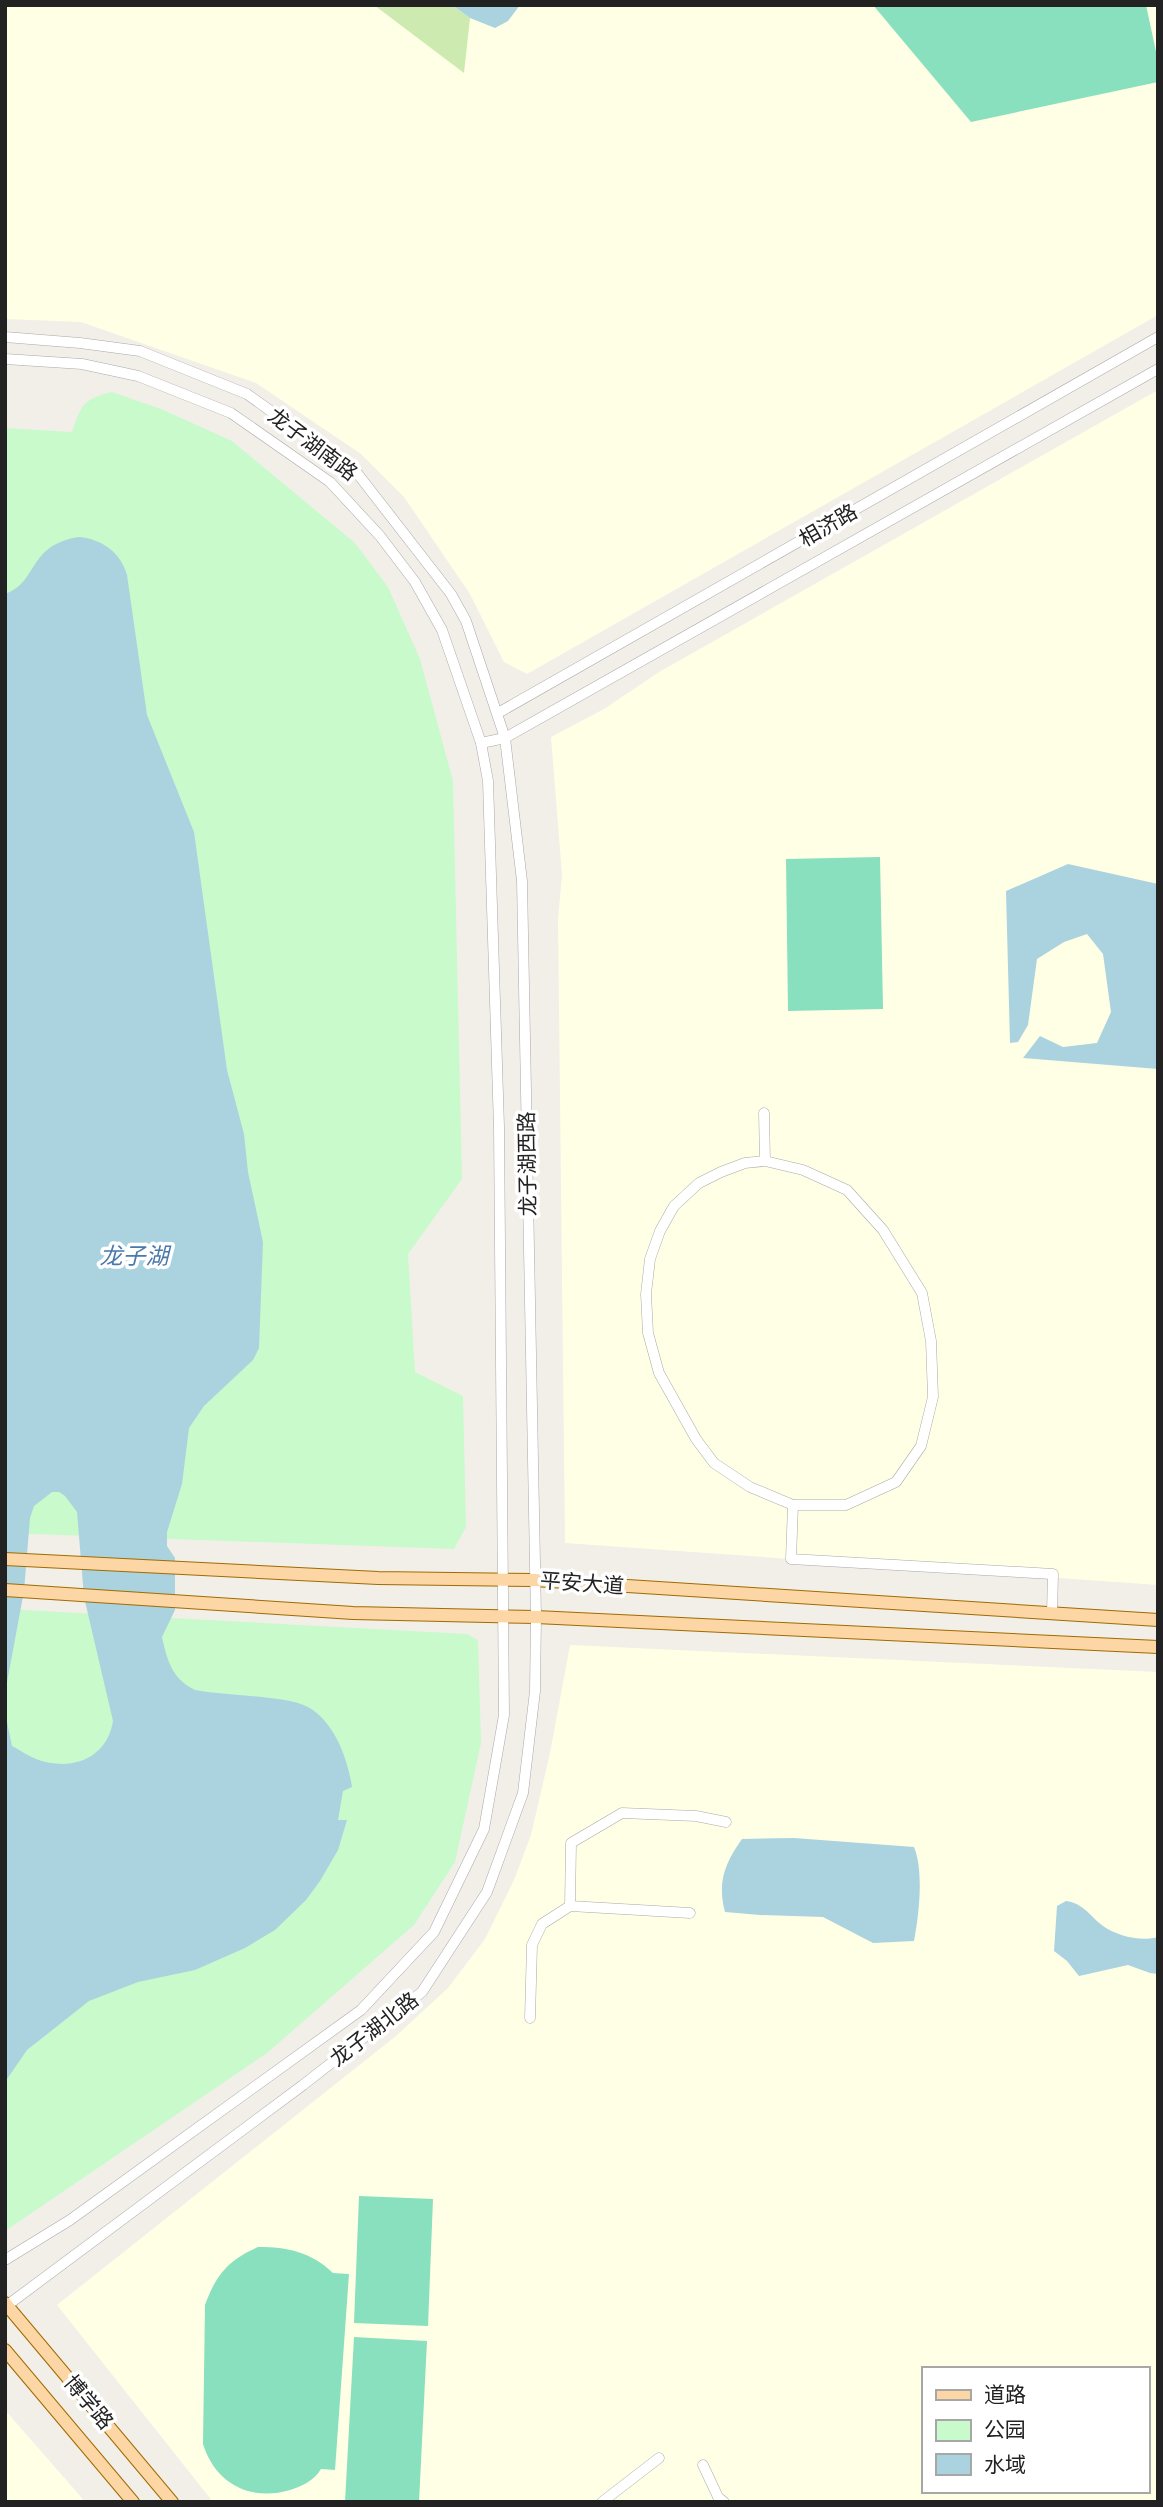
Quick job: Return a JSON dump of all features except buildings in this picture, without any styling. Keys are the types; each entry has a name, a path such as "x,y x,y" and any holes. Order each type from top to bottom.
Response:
{"main road":[{"name":"平安大道","path":"5,1559 377,1578 534,1580 1158,1620"},
{"name":"平安大道","path":"5,1590 353,1613 536,1617 1158,1647"},
{"name":"博学路","path":"6,2305 172,2502"},
{"name":"博学路","path":"5,2350 133,2502"}],"street":[{"name":"龙子湖南路","path":"5,337 80,342 141,351 247,394 357,473 451,594 466,621 498,713"},
{"name":"相济路","path":"498,713 1158,337"},
{"name":"龙子湖南路","path":"5,359 82,364 138,376 231,413 330,482 380,536 415,582 442,630 481,743"},
{"name":"相济路","path":"481,743 505,738 1158,369"},
{"name":"龙子湖西路","path":"498,713 505,738 522,881 536,1617"},
{"name":"龙子湖西路","path":"481,743 488,781 499,1126 503,1617"},
{"path":"764,1113 765,1161"},
{"path":"765,1161 803,1170 847,1190 883,1230 922,1293 931,1341 933,1397 921,1446 896,1482 846,1505 793,1505 750,1487 714,1463 696,1439 659,1373 648,1333 646,1294 650,1259 660,1231 674,1206 699,1183 721,1172 745,1163 765,1161"},
{"path":"793,1505 792,1559 1053,1574 1052,1613"},
{"name":"龙子湖北路","path":"5,2260 70,2220 361,2010 434,1932 484,1829 504,1714 503,1617"},
{"name":"龙子湖北路","path":"6,2305 303,2085 422,1992 486,1892 523,1793 535,1691 536,1617"},
{"path":"570,1906 571,1843 622,1813 696,1816 726,1822"},
{"path":"530,2018 532,1945 542,1924 570,1906 690,1913"},
{"path":"602,2502 659,2458"},
{"path":"703,2465 718,2497 724,2502"}],"shaded area":[{"path":"5,5 1158,5 1158,315 527,674 504,662 470,594 404,497 361,454 256,383 81,322 5,319"},
{"path":"1158,390 1158,1585 565,1543 558,919 562,875 551,737 604,709 659,672"},
{"path":"570,1645 1158,1672 1158,2502 213,2502 57,2305 396,2036 448,1988 485,1939 514,1880 531,1835 550,1753"},
{"path":"5,2410 75,2490 85,2502 5,2502"}],"green space":[{"path":"374,5 452,5 470,18 464,73"},
{"path":"873,5 1146,5 1158,61 1158,82 971,122"},
{"path":"112,392 161,409 232,441 355,543 388,587 420,659 453,781 462,1179 408,1254 415,1372 463,1396 466,1527 454,1549 5,1533 5,428 72,432 84,404 95,397"},
{"path":"880,857 883,1009 788,1011 786,859"},
{"path":"5,1609 467,1634 478,1640 481,1743 455,1862 414,1925 267,2053 5,2231"},
{"path":"359,2196 433,2199 428,2326 354,2323"},
{"path":"258,2247 298,2252 316,2260 333,2273 349,2274 335,2470 321,2469 303,2485 275,2493 248,2491 225,2479 209,2458 203,2444 205,2305 224,2270 239,2257"},
{"path":"354,2337 427,2341 419,2502 345,2502"}],"water":[{"path":"452,5 520,5 508,21 495,28 470,18"},
{"name":"龙子湖","path":"79,537 103,544 120,560 127,575 147,715 194,832 227,1070 244,1134 248,1172 263,1242 259,1348 253,1360 204,1406 189,1428 182,1484 167,1532 167,1546 175,1558 175,1610 162,1637 176,1674 195,1690 285,1700 308,1707 317,1714 326,1722 339,1742 352,1787 343,1791 338,1820 347,1820 338,1850 306,1900 275,1930 245,1948 195,1970 138,1982 89,2001 27,2050 5,2082 5,1693 5,594 24,581 42,555 62,541","holes":["52,1492 59,1492 77,1512 84,1597 113,1721 103,1745 95,1753 74,1763 49,1763 33,1758 12,1746 5,1693 24,1591 30,1518 34,1506"]},
{"path":"1068,864 1158,884 1158,1069 1023,1058 1040,1036 1063,1047 1097,1043 1111,1012 1103,954 1087,934 1064,942 1037,959 1028,1025 1018,1042 1010,1043 1006,891"},
{"path":"794,1838 914,1847 920,1880 914,1941 873,1943 823,1917 725,1912 722,1891 724,1873 742,1839"},
{"path":"1066,1901 1082,1907 1115,1933 1137,1938 1158,1937 1158,1974 1128,1965 1079,1976 1067,1961 1054,1951 1057,1906"}]}
